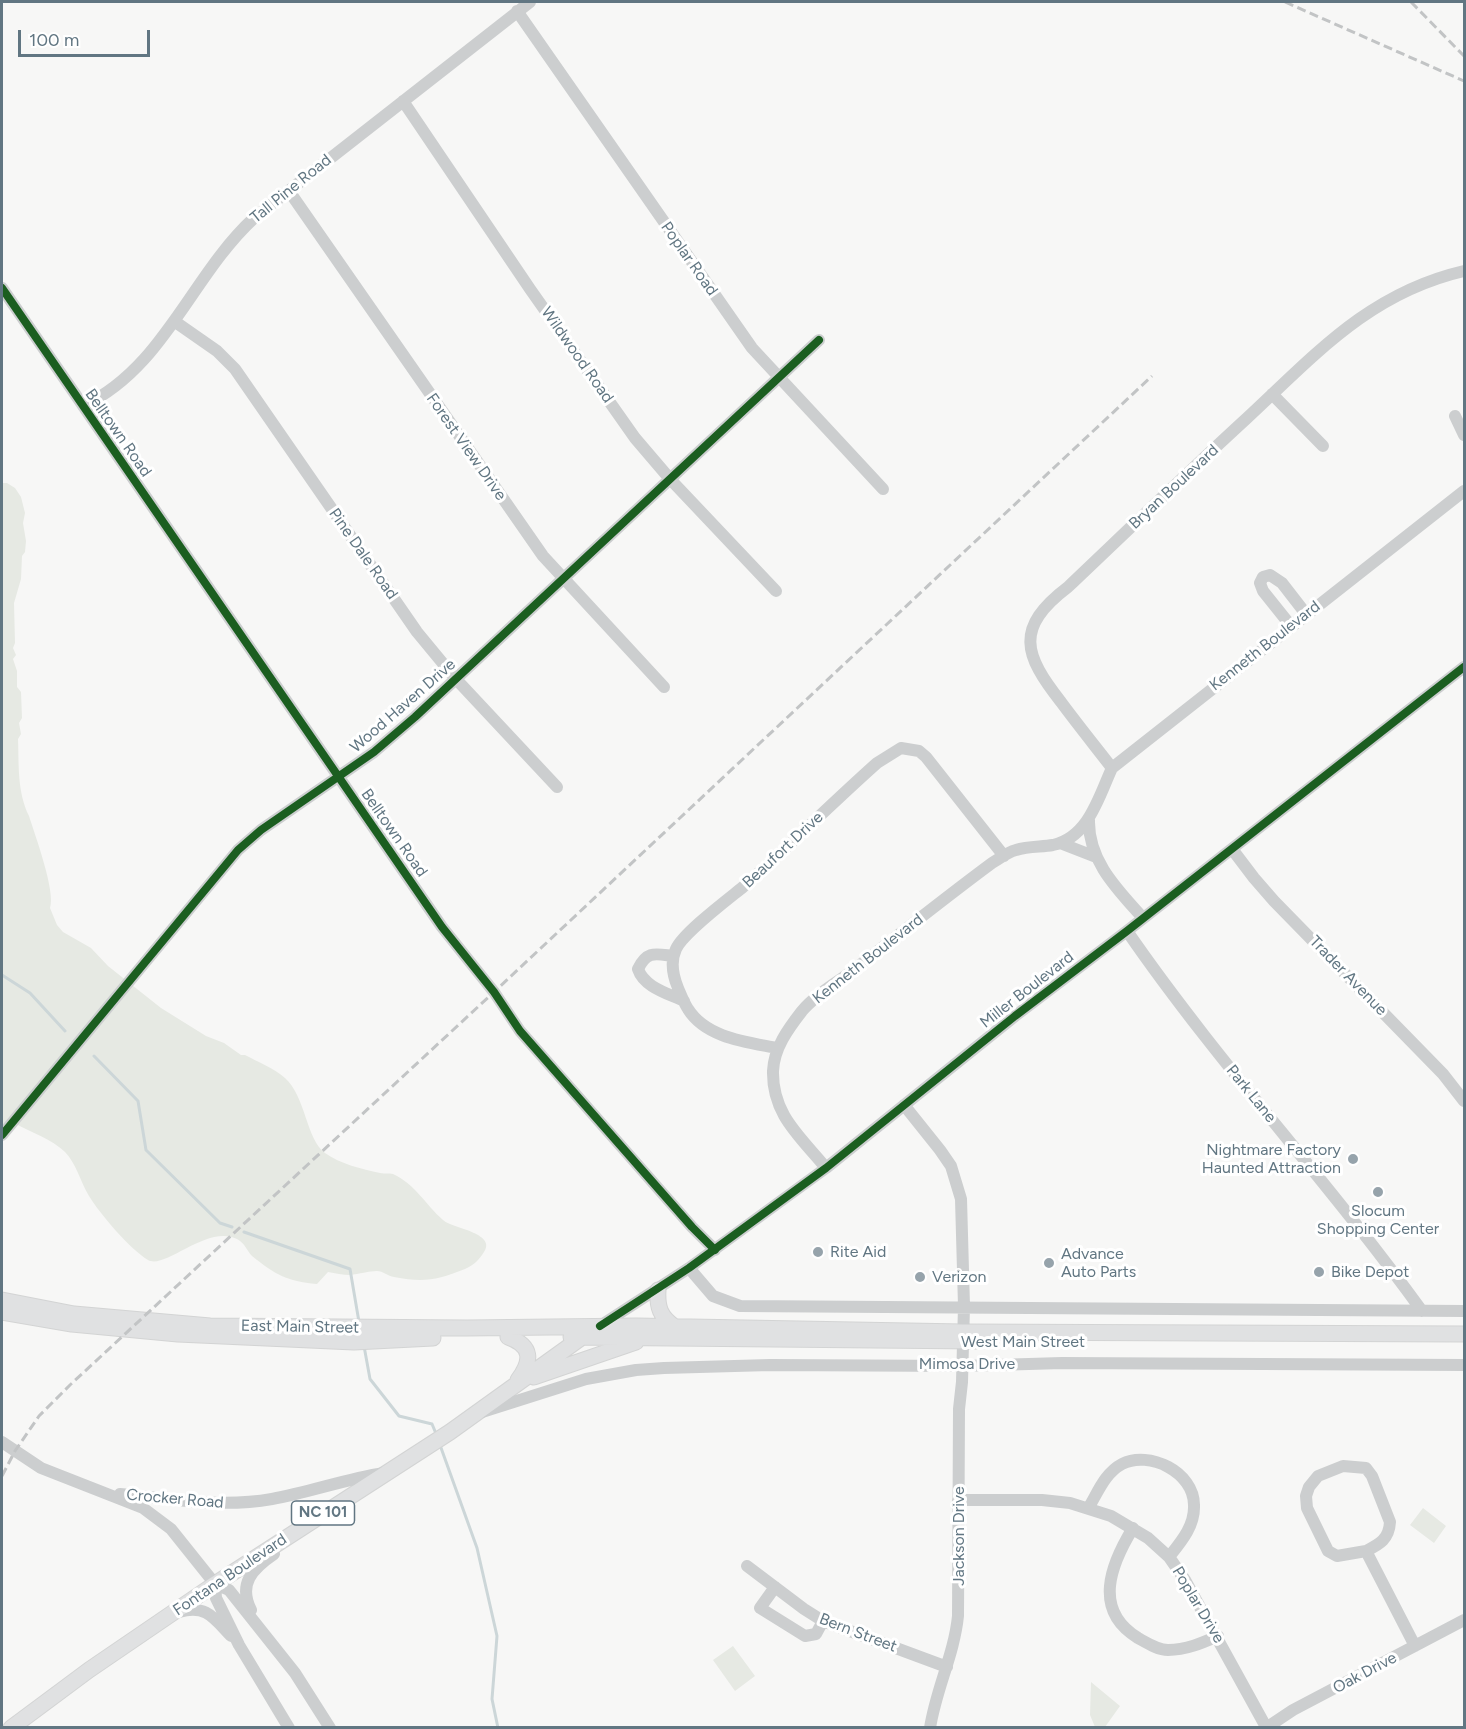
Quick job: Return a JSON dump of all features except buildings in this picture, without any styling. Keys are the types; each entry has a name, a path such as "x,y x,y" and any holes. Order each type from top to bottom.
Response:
{"main road":[{"path":"657,1290 659,1310 665,1320 675,1327"},
{"name":"East Main Street","path":"2,1300 74,1314 210,1326 360,1335 600,1326"},
{"name":"East Main Street","path":"2,1312 129,1331 582,1337"},
{"name":"West Main Street","path":"600,1326 963,1336 1464,1344"},
{"name":"Fontana Boulevard","path":"11,1728 89,1670 215,1584 450,1432 514,1384 600,1326"},
{"name":"West Main Street","path":"582,1337 645,1339 1464,1334"},
{"path":"508,1337 524,1346 528,1355 527,1366 514,1384"},
{"path":"514,1384 645,1339"}],"street":[{"name":"Tall Pine Road","path":"83,406 138,368 235,237 254,218 530,2"},
{"name":"Poplar Road","path":"517,11 736,328 778,378 883,489"},
{"name":"Wildwood Road","path":"403,101 635,438 670,479 776,591"},
{"name":"Forest View Drive","path":"288,191 543,556 664,687"},
{"name":"Bryan Boulevard","path":"1112,768 1038,671 1030,650 1030,638 1038,616 1056,596 1331,339 1375,306 1423,283 1464,271"},
{"name":"Belltown Road","path":"2,288 442,927 494,992 520,1031 692,1227 715,1250"},
{"name":"Pine Dale Road","path":"174,321 217,351 239,374 417,632 455,678 557,787"},
{"name":"Wood Haven Drive","path":"2,1135 226,862 261,830 339,777 388,740 819,340"},
{"path":"1272,394 1323,446"},
{"path":"1455,416 1464,435"},
{"name":"Kenneth Boulevard","path":"826,1168 805,1142 792,1131 776,1096 773,1072 777,1048 803,1010 973,876 1017,849 1060,843 1089,820 1112,768 1464,491"},
{"path":"1291,626 1263,591 1260,583 1263,577 1270,574 1278,579 1306,614"},
{"name":"Miller Boulevard","path":"600,1326 715,1250 826,1168 1015,1016 1464,667"},
{"name":"Beaufort Drive","path":"674,956 681,940 744,886 877,764 901,748 919,751 926,757 1004,856"},
{"path":"1089,820 1089,834 1096,857 1107,876 1143,918"},
{"path":"1060,843 1096,857"},
{"name":"Trader Avenue","path":"1232,849 1274,901 1435,1066 1464,1101"},
{"name":"Park Lane","path":"1127,931 1209,1041 1422,1311"},
{"path":"684,1001 647,983 641,977 638,969 643,959 649,955 674,956 672,966 674,977 688,1009 712,1030 738,1041 777,1048"},
{"name":"Jackson Drive","path":"904,1105 951,1166 959,1188 963,1216 958,1616 954,1645 930,1728"},
{"path":"689,1268 713,1296 740,1306 1464,1311"},
{"name":"Mimosa Drive","path":"475,1413 508,1405 586,1379 636,1370 675,1368 1131,1363 1464,1365"},
{"path":"2,1442 41,1468 143,1508 160,1519 183,1542 215,1584 229,1590 295,1673 330,1728"},
{"path":"1089,1507 1106,1477 1120,1465 1136,1459 1167,1466 1189,1487 1195,1504 1188,1532 1169,1557"},
{"path":"1343,1466 1350,1466 1366,1468 1372,1476 1390,1522 1388,1536 1380,1544 1366,1551 1337,1556 1328,1551 1307,1508 1306,1496 1309,1487 1318,1476 1343,1466"},
{"name":"Crocker Road","path":"104,1493 195,1502 244,1502 296,1494 387,1472"},
{"name":"Poplar Drive","path":"958,1500 1042,1500 1070,1503 1111,1515 1148,1538 1169,1557 1185,1580 1218,1636 1266,1727"},
{"path":"263,1633 246,1599 247,1581 261,1563 317,1525 334,1506"},
{"path":"1133,1528 1118,1552 1110,1582 1109,1599 1117,1617 1133,1635 1166,1651 1189,1648 1218,1636"},
{"path":"1366,1551 1415,1646"},
{"name":"Bern Street","path":"747,1566 823,1621 947,1667"},
{"path":"215,1584 216,1598 239,1645 289,1728"},
{"path":"774,1587 760,1608 805,1636 816,1634 823,1621"},
{"path":"172,1614 192,1608 208,1612 239,1645"},
{"path":"232,1630 251,1618"},
{"name":"Oak Drive","path":"1266,1727 1293,1710 1464,1620"}],"shaded area":[{"path":"2,483 15,488 21,497 25,513 23,523 25,552 22,556 21,579 14,603 15,643 13,648 16,655 13,659 17,671 17,687 21,692 22,718 19,723 21,734 18,739 19,768 22,797 44,863 50,890 50,908 57,925 63,932 91,948 108,966 161,1008 206,1036 224,1043 241,1055 266,1065 285,1078 297,1096 314,1138 325,1153 351,1166 393,1174 401,1178 443,1220 481,1237 486,1248 470,1267 446,1276 414,1280 377,1271 350,1275 328,1272 317,1284 306,1283 289,1279 268,1268 252,1256 240,1241 225,1236 213,1237 165,1259 148,1260 124,1240 100,1212 72,1162 60,1147 14,1123 2,1128"},
{"path":"1423,1508 1446,1526 1434,1543 1410,1525"},
{"path":"733,1646 755,1676 735,1691 713,1660"},
{"path":"1091,1682 1120,1706 1105,1727 1095,1727 1090,1715"}],"waterway":[{"path":"2,975 30,993 65,1031"},
{"path":"94,1056 138,1101 146,1150 220,1223 232,1227"},
{"path":"244,1232 350,1269 359,1322"},
{"path":"364,1346 370,1379 399,1416 432,1424 437,1436"},
{"path":"440,1445 477,1548 497,1636 492,1699 498,1728"}],"railway":[{"path":"1285,2 1464,81"},
{"path":"1411,2 1464,56"},
{"path":"2,1476 15,1451 39,1416 70,1385 1152,376"}],"cycle path":[{"path":"2,288 442,927 494,992 520,1031 692,1227 715,1250"},
{"path":"2,1135 238,850 261,830 374,752 415,717 819,340"},
{"path":"600,1326 689,1268 826,1168 1015,1016 1464,667"}],"place":[{"name":"Nightmare Factory Haunted Attraction","path":"1353,1159"},
{"name":"Slocum Shopping Center","path":"1378,1192"},
{"name":"Rite Aid","path":"818,1252"},
{"name":"Advance Auto Parts","path":"1049,1263"},
{"name":"Bike Depot","path":"1319,1272"},
{"name":"Verizon","path":"920,1277"}]}
